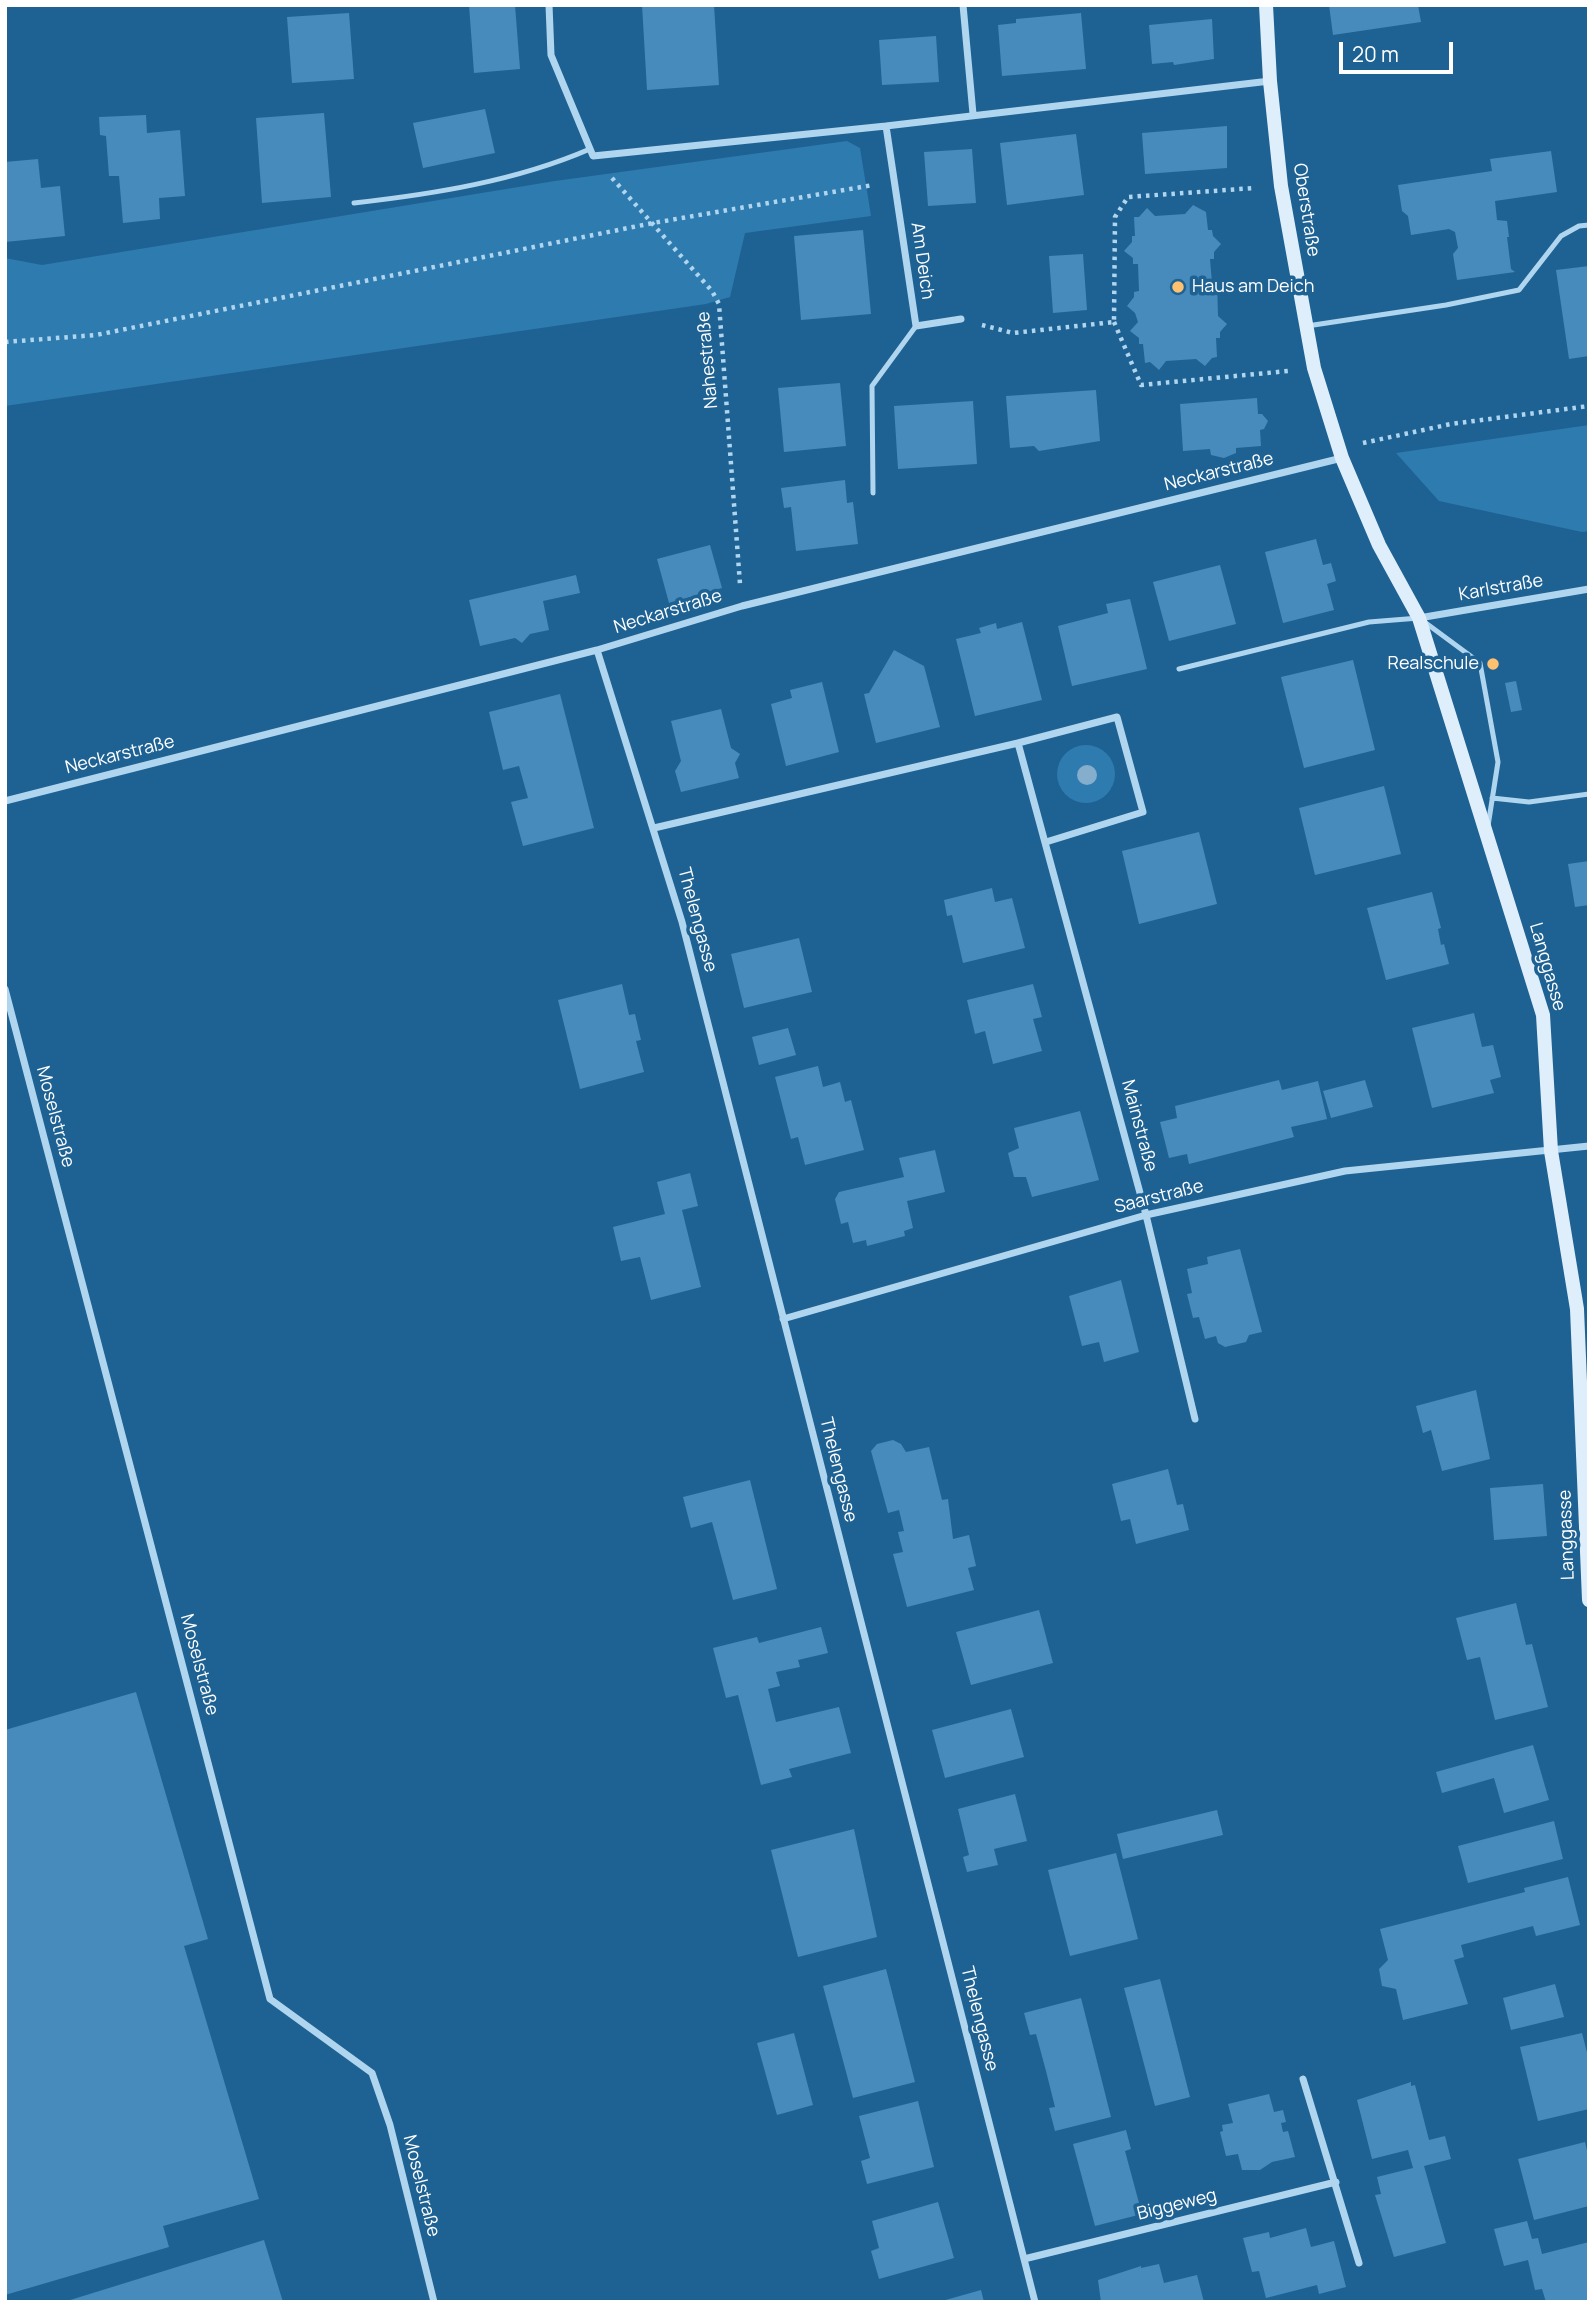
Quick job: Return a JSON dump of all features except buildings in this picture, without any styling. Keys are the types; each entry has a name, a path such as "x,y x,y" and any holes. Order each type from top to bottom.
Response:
{"street":[{"path":"549,5 551,55 592,152 886,126 1270,81"},
{"path":"963,5 972,114"},
{"name":"Oberstraße","path":"1266,5 1270,81 1281,186 1314,368 1340,453"},
{"name":"Am Deich","path":"886,126 916,326 961,319"},
{"name":"Neckarstraße","path":"5,800 597,650 742,607 1340,453"},
{"name":"Langgasse","path":"1340,453 1379,545 1419,618 1543,1015 1551,1151 1577,1309 1589,1600"},
{"name":"Karlstraße","path":"1419,618 1589,589"},
{"name":"Thelengasse","path":"597,650 685,935 1035,2302"},
{"path":"654,828 1018,743 1117,717 1143,812 1046,842"},
{"name":"Mainstraße","path":"1018,743 1146,1215 1195,1419"},
{"name":"Moselstraße","path":"5,989 270,1999 372,2073 390,2125 434,2302"},
{"name":"Saarstraße","path":"783,1319 1146,1215 1345,1171 1589,1146"},
{"path":"1303,2079 1359,2263"},
{"name":"Biggeweg","path":"1024,2259 1336,2182"}],"lane":[{"path":"354,203 409,197 546,168 592,152"},
{"path":"1307,326 1446,305 1519,290 1561,236 1578,226 1589,225"},
{"path":"873,493 872,386 916,326"},
{"path":"1179,669 1369,622 1419,618 1480,663 1498,762 1487,837"},
{"path":"1492,798 1529,802 1589,794"}],"path":[{"name":"Nahestraße","path":"592,152 712,291 719,304 742,607"},
{"path":"5,342 96,335 653,223 894,181"},
{"path":"1281,186 1128,197 1115,217 1114,322 1141,385 1314,368"},
{"path":"961,319 1013,333 1114,322"},
{"path":"1340,453 1451,424 1589,406"}],"shaded area":[{"path":"847,141 860,148 871,216 745,233 730,297 706,304 5,406 5,258 42,265 555,181"},
{"path":"1589,425 1589,531 1582,532 1439,501 1396,453"},
{"path":"1086,745 1097,747 1110,758 1115,774 1113,785 1102,798 1086,803 1075,801 1062,790 1057,774 1059,763 1070,750"}],"place":[{"name":"Haus am Deich","path":"1178,287"},
{"name":"Realschule","path":"1493,664"}]}
